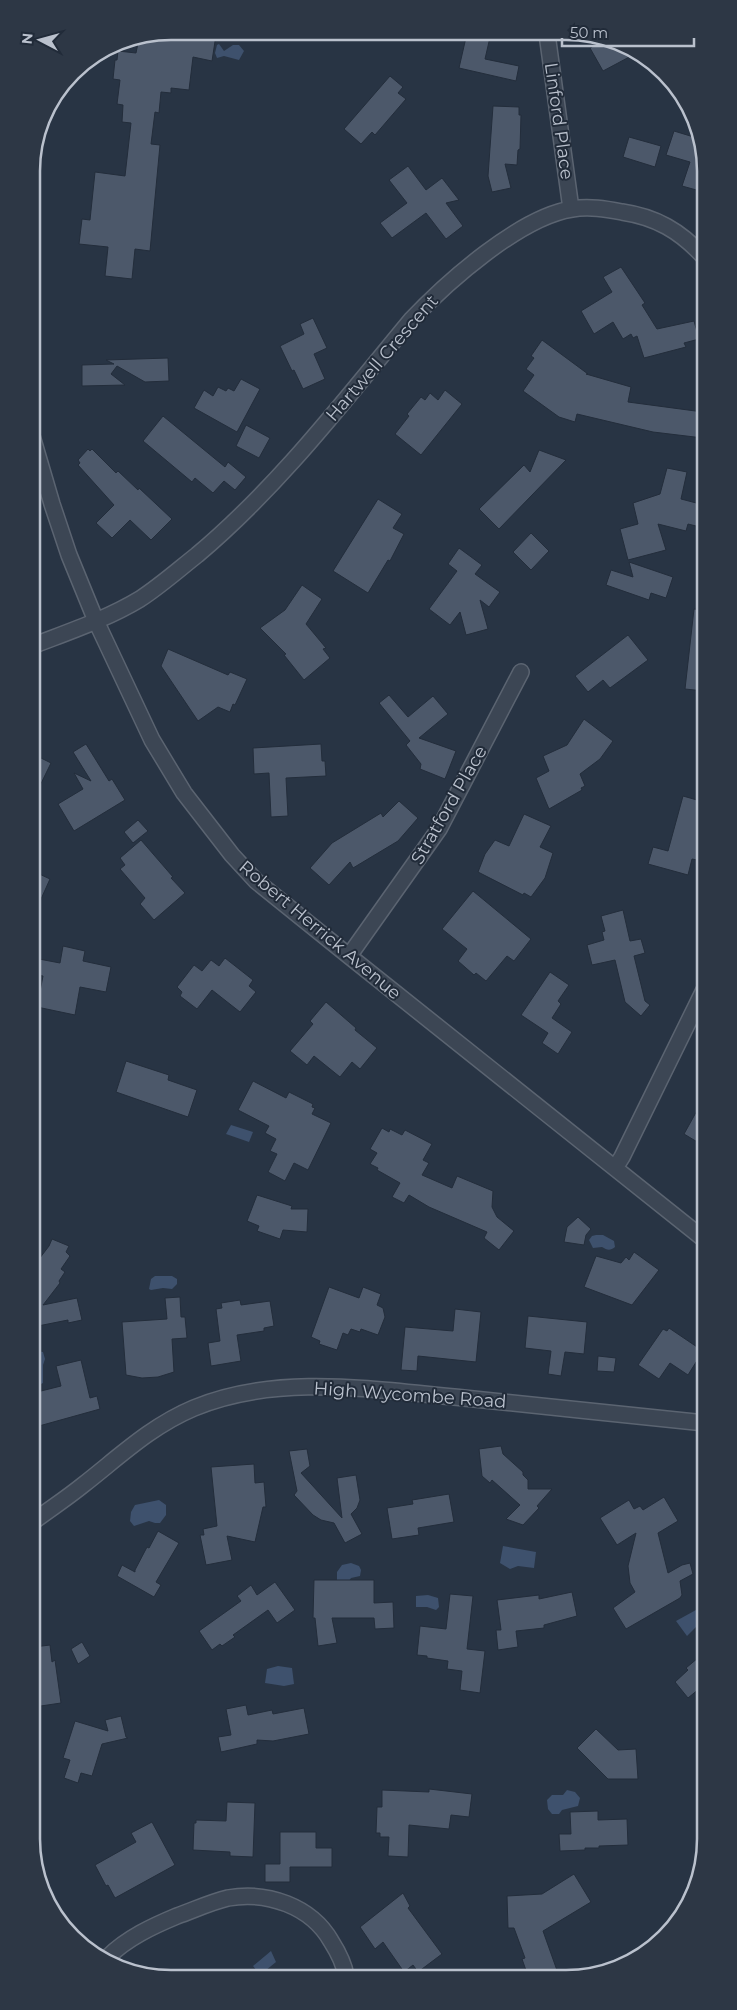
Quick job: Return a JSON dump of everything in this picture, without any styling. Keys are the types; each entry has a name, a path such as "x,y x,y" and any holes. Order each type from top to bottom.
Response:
{"street":[{"name":"Linford Place","path":"548,40 571,209"},
{"name":"Hartwell Crescent","path":"40,643 96,621 146,594 229,528 285,472 411,320 450,281 526,227 546,216 571,209 589,207 607,209 649,217 666,224 684,237 697,250"},
{"name":"Robert Herrick Avenue","path":"40,463 69,555 96,621 152,740 184,793 211,830 256,881 697,1234"},
{"name":"Stratford Place","path":"349,956 439,829 521,672"},
{"path":"614,1168 622,1157 697,1004"},
{"name":"High Wycombe Road","path":"40,1517 167,1421 212,1402 232,1396 267,1390 302,1387 367,1389 697,1422"},
{"path":"111,1955 149,1928 194,1910 229,1898 260,1898 278,1900 296,1907 312,1918 327,1933 338,1952 344,1970"}],"water":[{"path":"219,44 224,51 233,45 239,45 244,51 239,60 224,56 217,58 215,53"},
{"path":"231,1125 253,1132 249,1142 226,1134"},
{"path":"603,1235 614,1241 615,1247 608,1250 602,1247 593,1248 589,1240 592,1236"},
{"path":"155,1276 172,1276 177,1279 177,1284 172,1289 151,1290 149,1289 151,1279"},
{"path":"40,1352 43,1352 45,1359 43,1383 40,1384"},
{"path":"159,1500 166,1505 166,1515 160,1523 149,1521 134,1526 130,1521 131,1512 135,1505"},
{"path":"503,1546 536,1552 534,1568 518,1566 510,1569 500,1563"},
{"path":"351,1563 359,1566 361,1570 360,1576 351,1578 346,1585 337,1581 337,1572 342,1565"},
{"path":"428,1595 438,1598 439,1607 436,1610 427,1607 416,1607 416,1596"},
{"path":"697,1609 697,1626 687,1636 676,1621"},
{"path":"278,1666 292,1668 294,1684 284,1686 265,1683 267,1669"},
{"path":"567,1790 575,1792 580,1798 578,1806 562,1810 559,1814 552,1814 548,1809 547,1800 552,1795 563,1795"},
{"path":"271,1951 276,1962 266,1970 256,1970 253,1966"}],"building":[{"path":"215,40 212,61 193,57 189,90 171,88 171,93 161,92 159,113 155,112 151,144 160,145 150,251 135,249 132,279 105,276 108,247 79,244 82,219 90,220 95,172 125,176 131,123 122,122 123,105 117,104 120,80 113,79 118,52 136,53 138,44 154,41"},
{"path":"465,40 489,40 485,59 519,66 516,81 459,68"},
{"path":"600,44 629,57 603,71 590,48"},
{"path":"390,76 403,87 398,93 406,99 375,135 372,132 361,144 344,129"},
{"path":"493,106 519,107 519,115 521,115 520,149 518,150 517,165 505,164 511,188 492,192 488,176"},
{"path":"674,131 692,136 697,163 697,190 682,186 690,162 666,155"},
{"path":"629,137 661,146 655,167 623,157"},
{"path":"408,166 426,190 442,178 459,200 446,203 463,226 446,239 426,213 392,238 380,223 407,203 389,180"},
{"path":"621,267 645,303 642,305 657,329 694,321 697,340 684,343 686,347 644,358 637,336 633,338 631,334 623,339 613,322 594,334 581,311 612,292 603,277"},
{"path":"313,318 327,348 314,354 325,379 303,389 280,346 304,334 300,324"},
{"path":"542,340 588,374 586,374 631,387 628,402 697,411 697,437 653,432 577,414 575,422 559,417 523,391 534,375 526,369 534,358 531,356"},
{"path":"168,358 169,381 145,382 117,366 111,374 125,385 82,386 82,365 114,364 106,360"},
{"path":"241,379 260,389 237,432 194,408 204,390 213,396 218,387 226,391 228,388 234,391"},
{"path":"445,390 462,404 421,455 395,434 409,416 407,414 421,397 425,400 430,393 438,400"},
{"path":"163,416 225,467 228,462 246,477 235,490 224,481 213,493 195,478 192,482 143,441"},
{"path":"246,425 270,438 259,458 236,446"},
{"path":"88,449 90,451 92,449 116,473 118,471 138,490 139,488 172,519 151,540 130,520 112,538 96,523 114,505 78,465 80,463 78,460"},
{"path":"539,450 566,460 499,529 479,509 524,465 530,472"},
{"path":"667,468 687,472 681,499 697,503 697,526 688,524 686,531 658,524 666,550 628,560 620,529 638,524 633,503 660,494"},
{"path":"378,499 402,514 393,528 404,534 390,561 388,560 368,593 333,571"},
{"path":"531,533 549,551 531,570 513,552"},
{"path":"459,548 482,565 475,574 500,592 489,607 480,600 488,629 466,635 460,612 450,625 429,609 457,571 448,564"},
{"path":"629,562 673,577 666,598 651,593 649,600 606,585 611,570 633,577"},
{"path":"302,585 322,599 306,624 326,648 323,649 330,658 304,680 284,655 286,654 260,628 285,610"},
{"path":"694,609 697,609 697,690 685,689"},
{"path":"628,635 648,660 610,688 603,680 588,692 575,676"},
{"path":"168,649 228,675 230,672 247,679 230,712 218,707 198,721 161,666"},
{"path":"389,695 408,717 433,696 448,714 419,738 456,751 445,779 420,769 421,764 406,745 410,741 379,703"},
{"path":"584,719 613,741 600,759 580,774 585,786 581,788 582,790 549,809 536,778 549,771 543,756 567,745"},
{"path":"86,744 109,781 112,779 125,800 74,831 58,804 83,789 74,773 91,781 73,752"},
{"path":"321,744 322,761 325,761 326,776 286,778 288,816 271,817 269,773 254,774 253,748"},
{"path":"40,758 51,763 40,786"},
{"path":"683,796 697,800 697,860 692,859 688,875 648,864 653,847 668,851"},
{"path":"399,801 418,818 398,841 353,868 350,862 329,885 310,868 332,843 381,813 383,817"},
{"path":"524,814 551,826 540,847 553,853 545,878 531,897 524,893 523,895 478,872 485,854 495,840 509,846"},
{"path":"138,820 148,831 133,843 124,832"},
{"path":"141,840 185,893 154,920 140,904 145,898 120,869 125,865 120,858"},
{"path":"40,874 50,879 40,901"},
{"path":"473,891 531,939 514,961 507,956 486,981 476,973 474,975 458,961 467,949 442,929"},
{"path":"623,910 630,941 641,939 645,953 634,956 645,1001 650,1005 641,1016 625,1002 615,960 592,965 587,945 604,940 602,932 605,931 601,916"},
{"path":"63,946 85,951 83,961 111,967 106,992 80,987 75,1015 40,1008 40,992 43,976 40,976 40,959 60,963"},
{"path":"225,958 253,980 249,986 256,992 240,1012 212,990 197,1009 180,996 182,992 177,987 194,965 202,971 211,960 219,966"},
{"path":"550,972 569,985 558,1001 561,1004 552,1018 572,1032 558,1054 542,1043 548,1033 521,1015"},
{"path":"326,1002 377,1048 360,1069 352,1062 340,1077 314,1056 307,1065 290,1051 313,1024 310,1021"},
{"path":"126,1061 169,1075 168,1080 197,1090 188,1117 116,1092"},
{"path":"253,1081 286,1098 289,1092 313,1104 312,1107 315,1108 312,1114 331,1123 308,1170 294,1163 285,1181 268,1172 277,1154 270,1151 276,1139 265,1133 269,1126 238,1110"},
{"path":"697,1111 697,1142 684,1134"},
{"path":"382,1128 389,1132 390,1129 402,1135 405,1130 432,1144 423,1160 429,1163 422,1175 452,1188 457,1176 493,1191 492,1207 497,1217 514,1231 499,1250 484,1238 487,1232 429,1207 409,1195 404,1203 392,1197 400,1183 370,1164 377,1153 370,1149"},
{"path":"257,1195 292,1206 291,1209 308,1209 307,1232 283,1230 280,1239 257,1231 259,1226 247,1221"},
{"path":"578,1217 591,1229 586,1235 584,1245 564,1242 567,1227"},
{"path":"52,1239 69,1246 66,1252 70,1256 61,1269 65,1272 59,1281 60,1283 43,1305 77,1298 82,1320 68,1323 68,1320 40,1326 40,1258"},
{"path":"634,1252 659,1270 632,1305 584,1287 596,1256 621,1263 626,1257 629,1260"},
{"path":"329,1287 359,1298 363,1287 381,1294 377,1305 383,1308 385,1317 378,1335 361,1329 360,1332 351,1329 348,1335 343,1333 337,1350 319,1344 320,1341 311,1337"},
{"path":"180,1297 181,1317 185,1317 187,1338 172,1339 174,1372 158,1377 142,1378 126,1375 122,1322 167,1319 165,1298"},
{"path":"240,1300 241,1305 270,1301 274,1326 264,1328 264,1331 237,1335 241,1361 211,1366 208,1343 220,1341 216,1309 222,1308 221,1303"},
{"path":"455,1309 481,1312 476,1362 418,1356 417,1371 401,1370 405,1327 453,1331"},
{"path":"528,1316 587,1322 584,1354 565,1352 561,1376 548,1374 551,1351 525,1348"},
{"path":"669,1328 697,1347 697,1361 688,1375 670,1363 659,1379 638,1365 663,1329 667,1331"},
{"path":"598,1356 616,1358 614,1372 597,1371"},
{"path":"81,1360 90,1398 97,1396 100,1409 40,1426 40,1391 61,1386 56,1366"},
{"path":"501,1446 503,1454 523,1472 523,1475 528,1480 528,1489 552,1489 537,1506 539,1508 523,1525 506,1519 520,1505 492,1480 490,1483 482,1476 479,1449"},
{"path":"307,1449 310,1466 301,1473 342,1518 337,1478 356,1475 360,1500 357,1508 351,1514 362,1534 345,1543 334,1523 321,1520 313,1515 294,1495 297,1491 289,1451"},
{"path":"254,1464 255,1483 264,1482 266,1507 263,1507 255,1542 227,1536 232,1560 206,1565 200,1535 204,1535 203,1529 217,1526 211,1467"},
{"path":"449,1494 454,1522 418,1528 419,1535 392,1539 387,1508 413,1504 412,1500"},
{"path":"664,1497 678,1521 658,1533 668,1573 690,1563 693,1574 680,1581 682,1595 680,1598 626,1629 613,1608 635,1592 630,1583 628,1566 636,1533 617,1545 600,1518 629,1500 634,1509 640,1506 643,1510"},
{"path":"158,1531 179,1543 156,1582 161,1585 154,1597 117,1576 122,1565 135,1572 147,1547 149,1548"},
{"path":"314,1580 374,1580 374,1603 393,1602 394,1628 375,1629 374,1618 332,1618 337,1643 318,1646 315,1618 313,1618"},
{"path":"275,1582 295,1610 277,1623 268,1610 233,1635 235,1637 212,1650 199,1631 241,1601 237,1596 251,1585 257,1595"},
{"path":"572,1592 577,1616 544,1625 544,1628 516,1631 518,1647 498,1650 496,1630 501,1630 497,1600 539,1595 539,1599"},
{"path":"450,1594 473,1596 467,1649 485,1651 480,1693 460,1690 462,1671 447,1669 448,1661 417,1655 420,1626 446,1629"},
{"path":"82,1642 90,1656 78,1664 71,1649"},
{"path":"50,1645 52,1662 55,1660 61,1703 40,1706 40,1646"},
{"path":"697,1659 697,1691 688,1698 675,1682 688,1670 686,1668"},
{"path":"246,1705 248,1715 272,1710 273,1714 304,1708 309,1734 273,1741 257,1740 257,1744 221,1752 218,1737 231,1735 226,1709"},
{"path":"121,1716 126,1737 128,1738 102,1744 92,1776 81,1773 78,1783 64,1778 70,1760 63,1758 75,1721 108,1731 105,1720"},
{"path":"596,1729 618,1750 636,1749 638,1779 608,1779 577,1748"},
{"path":"429,1789 472,1794 469,1817 451,1815 449,1829 409,1825 408,1857 388,1856 389,1837 380,1837 380,1833 376,1833 377,1807 382,1807 382,1790 429,1792"},
{"path":"227,1802 255,1803 253,1857 230,1856 230,1852 193,1850 194,1823 196,1823 196,1820 226,1821"},
{"path":"598,1811 598,1820 627,1819 628,1845 599,1846 599,1848 585,1848 585,1850 560,1851 559,1834 571,1834 570,1812"},
{"path":"152,1822 175,1865 115,1898 95,1865 136,1842 131,1833"},
{"path":"280,1832 316,1832 316,1848 332,1848 332,1867 290,1867 290,1882 265,1882 265,1864 280,1864"},
{"path":"574,1874 591,1902 543,1931 557,1970 526,1970 522,1959 525,1958 514,1928 508,1928 507,1896 542,1894"},
{"path":"403,1893 410,1906 408,1908 442,1954 421,1970 417,1970 413,1965 407,1970 403,1970 383,1942 375,1949 360,1927"}]}
